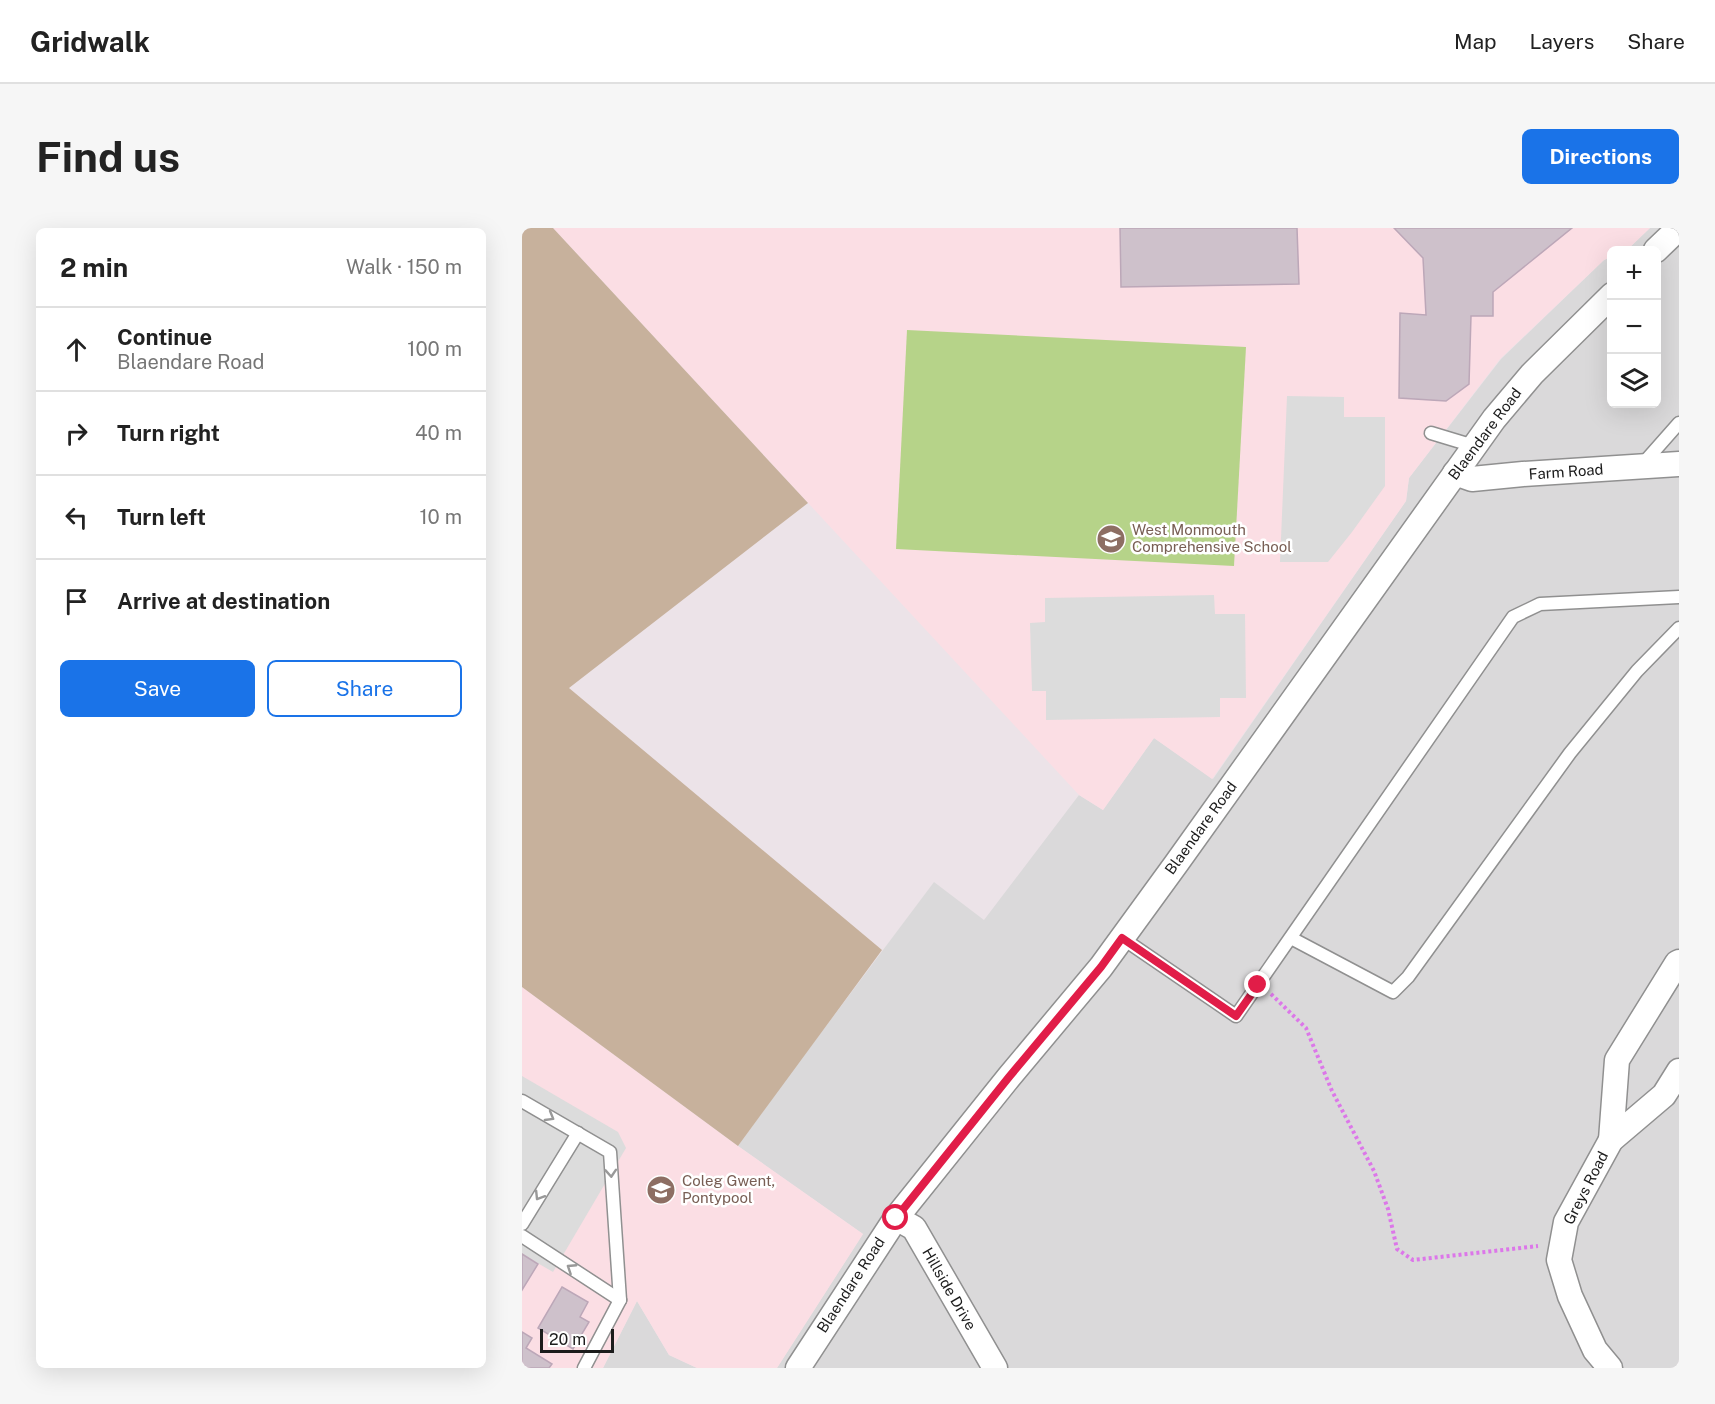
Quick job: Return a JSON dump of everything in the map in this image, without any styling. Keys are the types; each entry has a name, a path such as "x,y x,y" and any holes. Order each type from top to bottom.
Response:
{"street":[{"path":"1660,246 1679,228"},
{"name":"Blaendare Road","path":"798,1368 896,1218 1101,967 1494,419 1532,374 1607,299"},
{"name":"Farm Road","path":"1455,473 1472,479 1679,464"},
{"name":"Greys Road","path":"1611,1140 1617,1060 1679,962"},
{"name":"Greys Road","path":"1610,1368 1595,1350 1570,1296 1559,1260 1566,1222 1611,1140 1664,1095 1679,1071"},
{"name":"Hillside Drive","path":"896,1218 914,1228 995,1368"}],"lane":[{"path":"1640,466 1679,423"},
{"path":"1431,433 1474,446"},
{"path":"1122,938 1236,1016 1513,617 1540,604 1679,597"},
{"path":"1291,938 1393,992 1408,977 1570,753 1636,671 1679,628"},
{"path":"522,1101 610,1152 620,1300 584,1368"},
{"path":"522,1224 578,1133"},
{"path":"522,1236 620,1300"}],"path":[{"path":"1258,985 1270,992 1306,1028 1332,1091 1374,1171 1388,1209 1397,1249 1413,1260 1562,1243"}],"shaded area":[{"path":"522,228 553,228 808,503 569,688 882,950 738,1146 522,987"},
{"name":"West Monmouth Comprehensive School","path":"553,228 1650,228 1631,246 1607,246 1607,259 1500,359 1409,478 1406,501 1212,779 1154,738 1103,810 1079,795"},
{"path":"1650,228 1679,228 1679,1368 777,1368 863,1234 738,1146 934,882 984,920 1079,795 1103,810 1154,738 1213,779 1406,501 1409,478 1501,359 1607,259 1607,408 1661,408 1661,246 1631,246"},
{"path":"1287,396 1344,397 1344,417 1385,417 1385,486 1328,562 1280,562"},
{"path":"1214,595 1215,614 1245,614 1246,698 1220,698 1220,717 1046,720 1046,691 1032,691 1030,623 1045,622 1045,598"},
{"name":"Coleg Gwent, Pontypool","path":"522,987 738,1146 863,1234 777,1368 697,1368 669,1355 637,1301 603,1368 522,1368"},
{"path":"522,1076 618,1132 626,1148 553,1272 522,1254"},
{"path":"637,1301 669,1355 697,1368 603,1368"}],"green space":[{"path":"907,330 1246,347 1234,566 896,549"}],"building":[{"path":"1120,228 1297,228 1299,284 1121,287"},
{"path":"1394,228 1572,228 1493,292 1493,316 1471,316 1469,384 1446,401 1399,398 1400,313 1426,315 1423,258"},
{"path":"522,1254 538,1264 522,1290"},
{"path":"562,1287 588,1302 580,1317 589,1322 573,1349 538,1328"},
{"path":"522,1332 532,1338 526,1348 552,1364 549,1368 522,1368"}],"place":[{"name":"West Monmouth Comprehensive School","path":"1111,539"},
{"name":"Coleg Gwent, Pontypool","path":"661,1190"}],"route":[{"path":"896,1218 1101,967 1122,938 1236,1016 1258,985"}]}
